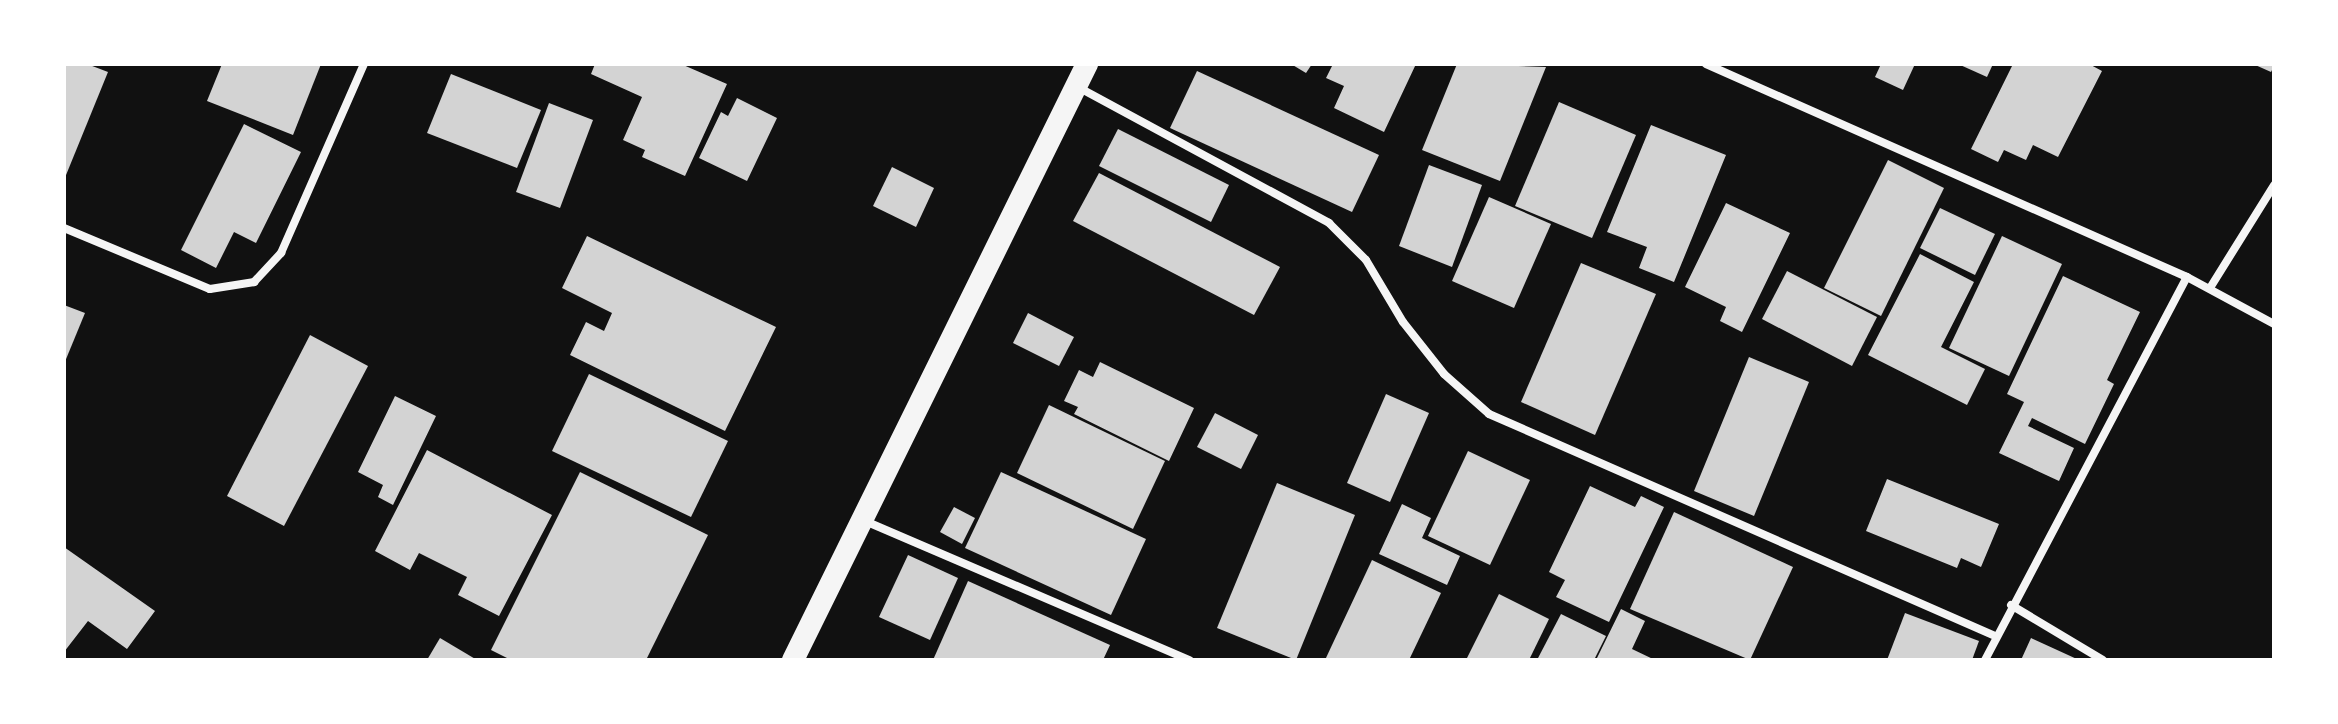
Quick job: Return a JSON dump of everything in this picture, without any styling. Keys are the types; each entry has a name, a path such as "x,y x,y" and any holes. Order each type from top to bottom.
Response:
{"highway":[{"path":"793,660 1087,64"}],"street":[{"path":"64,228 210,289 254,282 281,253 364,64"},
{"path":"1706,64 2187,277 2274,324"},
{"path":"1076,86 1329,223 1366,260 1403,322 1444,374 1489,414 1995,636"},
{"path":"2210,288 2274,185"},
{"path":"1985,660 2011,605 2187,277"},
{"path":"864,520 1190,660"},
{"path":"2011,605 2103,660"}],"building":[{"path":"64,64 87,64 108,72 64,180"},
{"path":"222,64 321,64 293,135 207,101"},
{"path":"595,64 681,64 727,84 685,176 642,157 645,150 623,140 642,97 591,74"},
{"path":"1291,64 1312,64 1306,73"},
{"path":"1333,64 1416,64 1384,132 1334,108 1344,86 1326,78"},
{"path":"1457,64 1546,67 1500,181 1422,150"},
{"path":"1881,64 1915,64 1903,90 1875,77"},
{"path":"1958,64 1993,64 1987,77"},
{"path":"2013,64 2089,64 2102,71 2058,157 2033,145 2026,160 2004,150 1998,162 1971,149"},
{"path":"2253,64 2274,64 2274,66 2271,72"},
{"path":"1197,71 1379,155 1352,212 1170,128"},
{"path":"451,74 541,110 517,168 427,133"},
{"path":"737,98 777,118 747,181 699,158 721,112 728,116"},
{"path":"1559,102 1636,135 1592,238 1515,206"},
{"path":"549,103 593,120 560,208 516,192"},
{"path":"244,124 301,152 256,243 234,232 216,268 181,250"},
{"path":"1651,125 1726,155 1674,282 1639,268 1647,247 1607,232"},
{"path":"1118,129 1229,185 1211,222 1099,166"},
{"path":"1888,160 1944,188 1881,316 1824,288"},
{"path":"1429,165 1482,185 1452,267 1399,246"},
{"path":"892,167 934,188 916,227 873,206"},
{"path":"1099,173 1280,267 1254,315 1073,221"},
{"path":"1489,197 1551,224 1514,308 1452,281"},
{"path":"1726,203 1790,233 1742,332 1720,321 1726,307 1685,287"},
{"path":"1940,208 1995,234 1975,275 1920,248"},
{"path":"587,236 776,327 725,431 570,355 586,322 604,331 612,313 562,288"},
{"path":"2002,236 2062,264 2009,376 1949,348"},
{"path":"1920,254 1974,282 1941,347 1985,369 1967,405 1868,355"},
{"path":"1581,263 1656,294 1595,435 1521,402"},
{"path":"1787,271 1877,317 1852,366 1762,319"},
{"path":"2063,276 2140,312 2107,380 2114,384 2085,444 2032,418 2028,426 2074,448 2059,481 1999,453 2024,402 2007,394"},
{"path":"64,305 85,313 64,364"},
{"path":"1028,313 1074,337 1059,366 1013,343"},
{"path":"310,335 368,366 284,526 227,496"},
{"path":"1749,357 1809,382 1754,516 1694,491"},
{"path":"1100,362 1194,408 1169,461 1074,414 1078,407 1064,401 1079,370 1093,377"},
{"path":"589,374 728,441 691,517 552,451"},
{"path":"1386,394 1429,413 1390,502 1347,483"},
{"path":"395,396 436,416 393,505 378,497 383,485 358,472"},
{"path":"1049,405 1165,461 1133,529 1017,473"},
{"path":"1215,413 1258,435 1241,469 1197,447"},
{"path":"427,450 552,515 499,616 458,595 467,577 419,553 410,570 375,551"},
{"path":"1468,451 1530,480 1490,565 1428,536"},
{"path":"580,472 708,535 646,660 511,660 491,650"},
{"path":"1001,472 1146,539 1111,615 965,548"},
{"path":"1887,479 1999,524 1981,567 1961,558 1957,568 1866,531"},
{"path":"1277,483 1355,515 1296,660 1217,628"},
{"path":"1590,486 1635,507 1641,496 1664,507 1609,622 1556,597 1565,580 1549,572"},
{"path":"1402,504 1431,518 1422,538 1460,556 1447,585 1379,554"},
{"path":"954,507 975,518 962,544 940,532"},
{"path":"1674,512 1793,567 1750,660 1630,609"},
{"path":"64,547 155,611 127,649 88,621 64,652"},
{"path":"908,555 958,578 930,640 879,617"},
{"path":"1372,560 1441,593 1409,660 1325,660"},
{"path":"968,581 1110,645 1103,660 933,660"},
{"path":"1499,594 1549,619 1529,660 1466,660"},
{"path":"1621,609 1645,621 1632,649 1655,660 1596,660"},
{"path":"1905,613 1979,641 1972,660 1887,660"},
{"path":"1561,614 1606,636 1594,660 1537,660"},
{"path":"440,638 477,660 427,660"},
{"path":"2031,638 2079,660 2021,660"}]}
